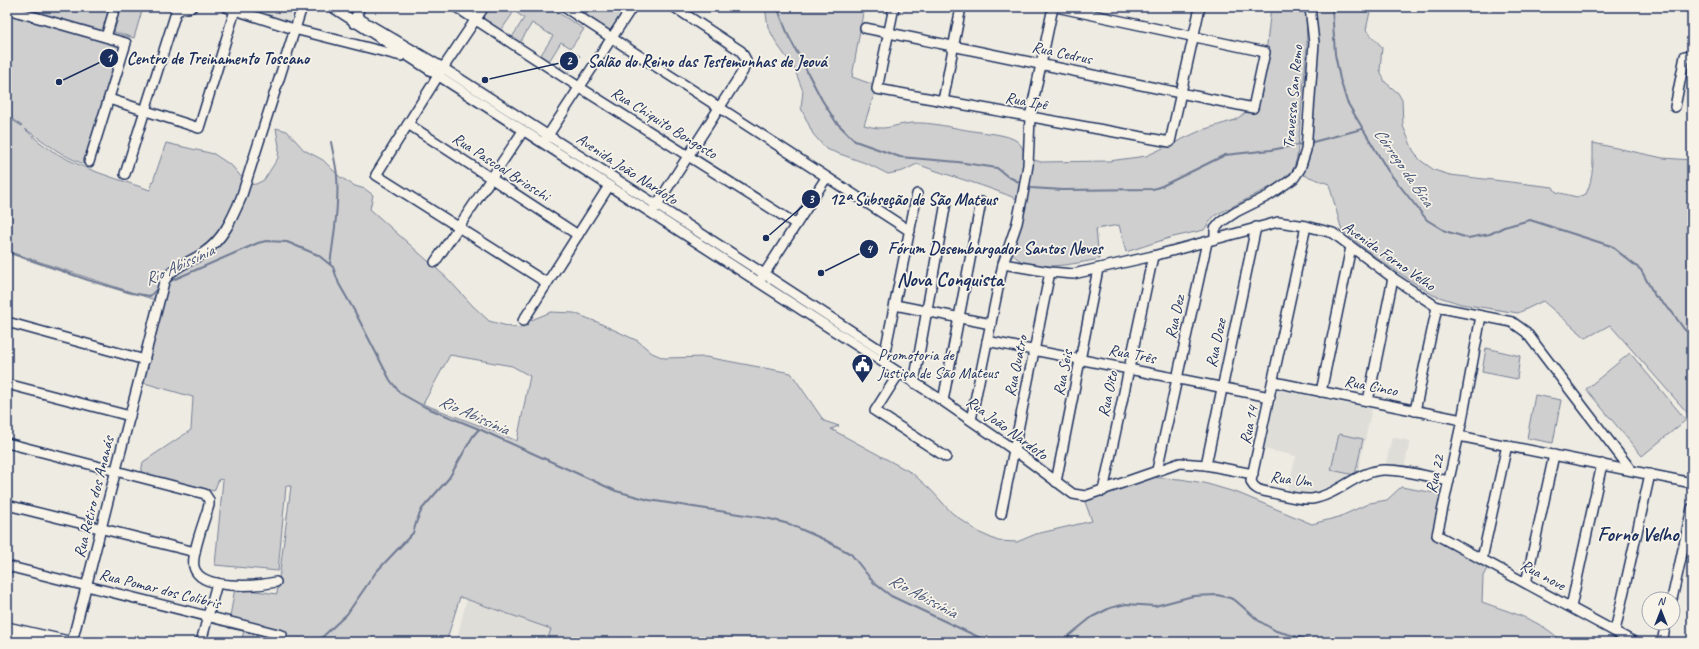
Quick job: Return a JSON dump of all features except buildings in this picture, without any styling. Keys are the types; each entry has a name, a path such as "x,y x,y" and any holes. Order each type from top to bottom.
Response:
{"street":[{"path":"106,37 115,7"},
{"path":"125,174 175,8 184,10 192,7"},
{"path":"294,29 302,7"},
{"name":"Avenida João Nardoto","path":"332,7 440,72 761,278 885,353"},
{"path":"355,20 360,7"},
{"name":"Rua Chiquito Bongosto","path":"456,7 579,87 796,224"},
{"path":"484,7 440,72 376,175 547,284"},
{"path":"564,7 910,231"},
{"path":"546,140 632,7"},
{"path":"654,209 743,71 746,60 741,51 674,7"},
{"path":"889,33 894,7"},
{"path":"943,101 961,7"},
{"path":"971,420 1003,264 1017,223 1023,194 1028,165 1030,117 1055,7 1193,36"},
{"path":"1181,94 1200,7"},
{"name":"Travessa San Remo","path":"1211,240 1215,229 1221,222 1236,212 1268,196 1294,178 1300,169 1306,150 1314,43 1310,7"},
{"path":"109,99 199,128 232,8 294,29 408,57"},
{"path":"7,10 126,43 89,162"},
{"name":"Avenida João Nardoto","path":"355,20 408,57 440,72 523,131 546,140 609,186 654,209"},
{"name":"Rua Cedrus","path":"866,28 1253,108 1265,52 1193,36"},
{"name":"Rua Retiro dos Ananás","path":"72,642 164,282 171,273 204,253 225,232 241,198 294,29"},
{"name":"Rua Ipê","path":"889,33 877,89 1170,142 1181,94"},
{"path":"1675,107 1684,56 1692,57"},
{"name":"Rua Pascoal Brioschi","path":"408,124 578,236"},
{"path":"435,262 523,131"},
{"path":"761,278 826,178"},
{"path":"523,321 609,186"},
{"path":"883,363 918,194"},
{"path":"914,383 946,202"},
{"path":"942,401 981,202"},
{"name":"Avenida Forno Velho","path":"1003,264 1050,272 1073,274 1153,256 1278,222 1306,226 1333,233 1393,278 1436,307 1512,322 1526,332 1631,470"},
{"name":"Rua 14","path":"1253,474 1274,382 1306,226"},
{"name":"Rua Doze","path":"1206,465 1256,227"},
{"name":"Rua Dez","path":"1157,470 1177,378 1211,240"},
{"path":"1321,392 1351,247"},
{"name":"Rua Oito","path":"1103,491 1153,256"},
{"name":"Rua Seis","path":"1056,482 1098,269"},
{"name":"Rua Quatro","path":"1002,514 1050,272"},
{"name":"Avenida João Nardoto","path":"761,278 883,363"},
{"path":"1368,401 1393,278"},
{"path":"895,305 991,324"},
{"path":"1415,411 1436,307"},
{"name":"Rua 22","path":"1437,535 1459,436 1481,316"},
{"path":"7,322 144,360"},
{"name":"Rua Três","path":"987,341 1270,397"},
{"name":"Rua João Nardoto","path":"883,363 971,420 1014,450 1072,494"},
{"path":"899,373 875,411 946,457"},
{"name":"Rua Cinco","path":"1274,382 1462,420"},
{"path":"7,384 130,416"},
{"path":"1459,436 1692,482"},
{"path":"7,443 205,494 209,500 209,505 195,552 194,568 197,573 201,577 217,583 258,585 276,582"},
{"path":"1482,559 1507,445"},
{"path":"1526,583 1554,455"},
{"name":"Rua Um","path":"1072,494 1085,496 1103,491 1157,470 1180,463 1206,465 1253,474 1251,481 1253,486 1259,490 1300,499 1312,499 1322,496 1364,474 1382,470 1449,481"},
{"path":"1571,607 1602,464"},
{"path":"1615,632 1650,474"},
{"path":"7,505 195,552"},
{"path":"1674,591 1692,508"},
{"name":"Rua nove","path":"1437,535 1634,642"},
{"name":"Rua Pomar dos Colibris","path":"7,566 282,635"},
{"path":"201,642 217,583"},
{"path":"1662,642 1664,631"},
{"path":"9,632 72,642"},
{"path":"9,632 34,642"}],"shaded area":[{"path":"18,7 109,7 103,31"},
{"path":"121,7 143,7 134,38 114,32"},
{"path":"242,7 295,7 289,23"},
{"path":"490,7 504,7 513,13 500,32 482,20"},
{"path":"517,7 549,7 584,29 571,48 561,42 548,63 539,58 553,36 532,23 519,44 511,39 524,18 514,11"},
{"path":"571,7 626,7 610,32"},
{"path":"765,7 864,7 852,77 877,86 864,125 883,128 912,123 927,123 990,133 1014,139 1022,147 1027,158 1041,162 1109,161 1146,156 1202,130 1235,120 1248,111 1261,98 1271,7 1306,7 1307,47 1297,158 1293,170 1280,182 1214,216 1204,230 1169,238 1126,252 1119,225 1096,229 1099,259 1053,266 1029,264 1020,260 1013,254 1010,247 1009,239 1011,224 1016,219 1019,200 917,164 903,171 888,174 868,164 826,149 813,134 801,108 803,91 794,68 777,44 768,27"},
{"path":"1314,7 1371,7 1366,30 1382,47 1380,70 1385,82 1398,93 1402,100 1403,126 1413,150 1420,160 1434,170 1450,175 1553,187 1556,192 1577,197 1586,194 1589,188 1592,169 1593,143 1663,158 1692,160 1692,418 1610,325 1586,338 1543,301 1518,313 1461,304 1433,295 1382,262 1342,231 1329,184 1301,174"},
{"path":"10,15 119,45 121,49 84,164 60,152 25,129 52,151 67,159 83,167 150,190 166,143 214,154 232,166 248,185 256,184 264,180 278,158 279,146 276,128 287,131 304,150 323,160 340,177 355,186 365,189 373,195 370,209 447,278 489,321 521,328 529,321 551,312 574,313 638,341 652,353 664,358 706,357 791,373 824,421 839,426 831,429 912,473 931,490 952,513 980,533 998,541 1017,542 1036,534 1092,521 1084,499 1146,477 1180,479 1204,483 1238,493 1312,524 1339,517 1370,503 1387,500 1401,487 1435,493 1440,496 1434,536 1489,565 1483,576 1482,602 1535,622 1554,634 1562,642 547,642 551,629 460,597 446,642 241,642 244,631 228,628 235,588 277,594 291,486 286,486 278,571 215,565 223,480 219,479 214,491 141,473 143,462 191,430 193,397 141,382 158,301 7,251 7,117 22,126 7,115 7,25","holes":["450,355 512,366 530,376 517,441 423,404"]},
{"path":"571,50 580,56 567,75 559,70"},
{"path":"1486,348 1520,356 1517,379 1482,372"},
{"path":"1630,353 1686,420 1642,456 1586,389"},
{"path":"1278,390 1372,409 1357,475 1306,495 1287,492 1296,456 1264,449"},
{"path":"1535,395 1561,400 1553,443 1527,438"},
{"path":"1339,434 1363,439 1355,475 1331,470"},
{"path":"1392,437 1410,441 1404,468 1386,464"},
{"path":"468,594 556,622 549,642 456,642"}],"waterway":[{"path":"779,7 779,12 789,37 822,100 836,122 855,141 900,157 958,162 997,168 1007,176 1021,183"},
{"name":"Córrego da Bica","path":"1332,7 1335,54 1340,79 1347,102 1388,171 1427,220 1445,231 1468,238 1490,234 1504,227 1530,220 1611,246 1641,270 1655,296 1672,312 1684,329 1692,336"},
{"path":"1309,143 1362,129"},
{"path":"330,264 336,220 337,197 337,172 331,142"},
{"path":"1027,186 1031,188 1063,190 1153,189 1225,155 1271,150 1303,144"},
{"name":"Rio Abissínia","path":"168,282 258,243 266,241 287,242 318,255 333,267 339,284 390,380 400,393 425,407 479,429 616,491 649,500 770,519 789,524 823,539 851,554 874,583 891,596 989,642"},
{"name":"Rio Abissínia","path":"7,252 131,293 150,296 159,287"},
{"path":"317,642 347,614 376,572 413,533 422,509 449,478 473,436 479,429"},
{"name":"Rio Abissínia","path":"1061,642 1092,617 1110,608 1126,604 1155,606 1193,596 1217,595 1236,601 1259,621 1276,631 1317,642"}],"place":[{"name":"Salão do Reino das Testemunhas de Jeová","path":"485,80"},
{"name":"Centro de Treinamento Toscano","path":"59,82"},
{"name":"12ª Subseção de São Mateus","path":"766,238"},
{"name":"Fórum Desembargador Santos Neves","path":"821,273"},
{"name":"Promotoria de Justiça de São Mateus","path":"863,384"}],"district":[{"name":"Nova Conquista","path":"950,279"},
{"name":"Forno Velho","path":"1638,534"}]}
